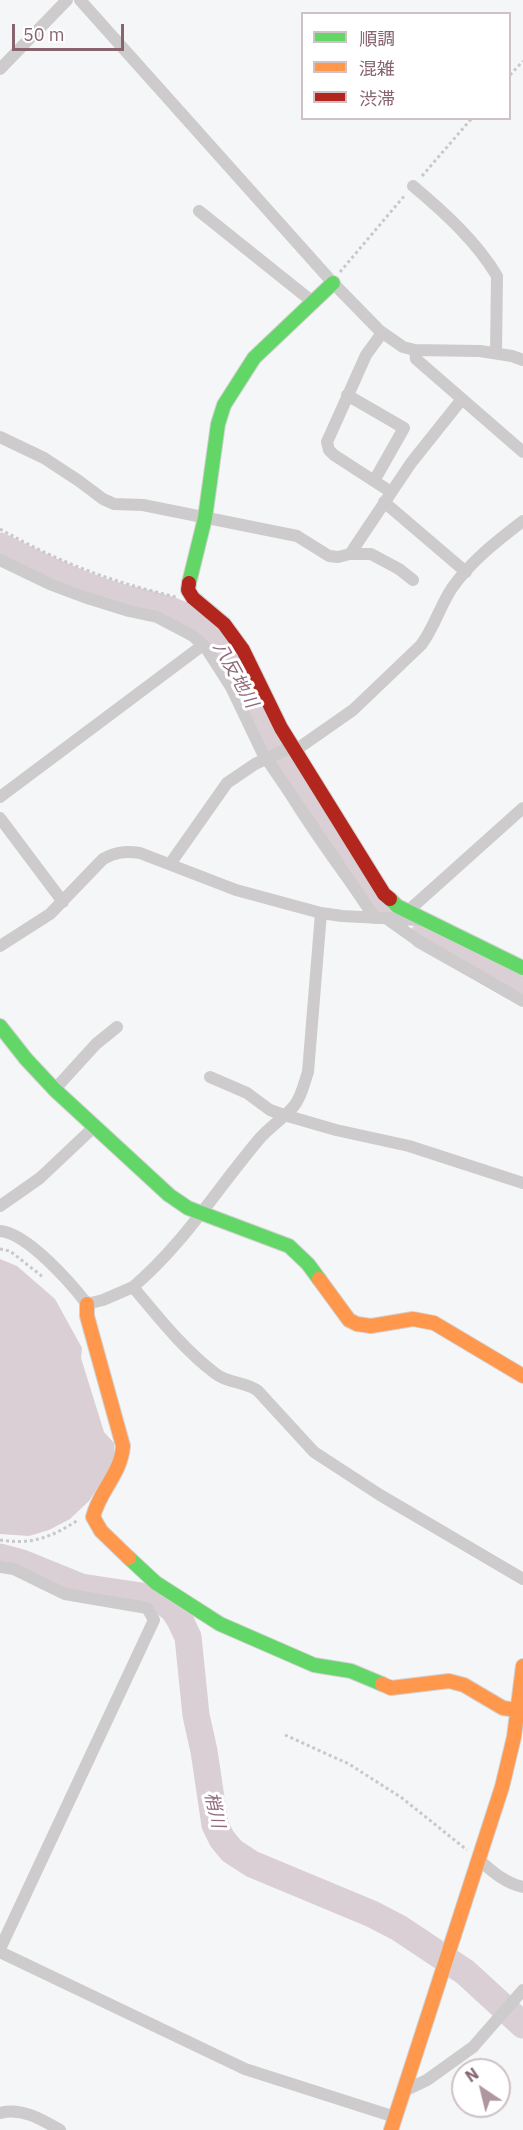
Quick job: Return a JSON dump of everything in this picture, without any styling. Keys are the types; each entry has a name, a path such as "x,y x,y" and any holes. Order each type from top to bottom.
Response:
{"street":[{"path":"0,69 67,0"},
{"path":"80,0 333,283 382,333 403,347 415,350 496,352 523,360"},
{"path":"413,186 450,218 497,276 496,352"},
{"path":"200,211 314,303"},
{"path":"333,283 254,358 224,405 218,424 205,518 188,590 193,598 213,613 243,650 281,728 384,894 397,906 523,968"},
{"path":"382,333 366,355 347,395 327,442 329,450 374,481 466,572"},
{"path":"415,350 416,359 523,452"},
{"path":"347,395 404,428 374,481"},
{"path":"350,554 388,497 462,399"},
{"path":"0,437 44,458 103,499 114,504 143,506 297,536 328,556 371,554 399,569 413,580"},
{"path":"170,864 227,783 255,764 285,750 300,747 353,710 421,645 429,634 448,595 466,572 485,551 523,521"},
{"path":"0,560 52,585 84,597 157,617 193,636 203,645 231,687 267,760 380,918 523,1001"},
{"path":"0,797 203,645"},
{"path":"408,911 523,808"},
{"path":"0,818 63,902"},
{"path":"0,946 40,922 63,902 94,868 112,854 125,851 140,853 236,890 321,913 427,920"},
{"path":"87,1304 133,1287 149,1274 202,1213 262,1137 300,1097 308,1072 321,913"},
{"path":"0,1026 24,1058 94,1127 173,1199 202,1213 289,1246 308,1264 349,1320 358,1325 379,1326 411,1319 434,1323 523,1376"},
{"path":"56,1089 96,1044 117,1027"},
{"path":"210,1077 247,1093 270,1110 284,1115 336,1130 409,1146 523,1183"},
{"path":"0,1206 40,1178 94,1127"},
{"path":"0,1232 17,1236 32,1248 87,1304 87,1316 123,1446 123,1457 119,1467 98,1497 93,1512 96,1524 101,1531 156,1583 220,1624 314,1665 351,1671 391,1688 449,1681 464,1684 504,1708 517,1710"},
{"path":"133,1287 182,1344 217,1375 229,1381 249,1384 258,1391 315,1452 380,1495 523,1579"},
{"path":"0,1567 14,1569 66,1594 147,1608 154,1620 0,1950 245,2069 393,2124 518,1738 517,1710 523,1666"},
{"path":"479,1860 500,1878 523,1887"},
{"path":"404,2091 426,2080 473,2047 512,2007 523,1990"},
{"path":"0,2113 12,2110 22,2112 60,2130"}],"path":[{"path":"511,74 523,61"},
{"path":"333,283 356,251 470,120"},
{"path":"0,529 41,552 81,570 124,584 193,598"},
{"path":"0,1250 10,1251 51,1284"},
{"path":"0,1540 17,1542 46,1538 93,1512"},
{"path":"285,1735 349,1764 402,1798 479,1860"}],"shaded area":[{"path":"0,1259 17,1266 55,1299 82,1348 81,1358 104,1432 114,1443 115,1461 89,1501 70,1519 49,1530 29,1536 0,1534"}],"waterway":[{"name":"八反地川","path":"0,546 87,586 182,615 212,635 234,667 267,738 298,793 381,910"},
{"name":"八反地川","path":"423,936 523,992"},
{"name":"梢川","path":"0,1557 22,1563 81,1587 148,1597 163,1602 173,1609 188,1637 196,1715 215,1825 222,1839 232,1851 252,1864 372,1914 399,1928 465,1972 523,2025"}],"traffic: fast":[{"path":"189,583 205,518 218,424 224,405 254,358 333,283"},
{"path":"390,899 397,906 523,968"},
{"path":"0,1026 55,1090 169,1195 188,1208 289,1246 308,1264 319,1279"},
{"path":"129,1558 156,1583 220,1624 314,1665 351,1671 382,1684"}],"traffic: slow":[{"path":"319,1279 349,1320 357,1324 371,1326 413,1319 434,1323 523,1376"},
{"path":"87,1304 87,1316 123,1446 118,1465 93,1517 101,1531 129,1558"},
{"path":"391,2130 502,1787 514,1737 523,1666"},
{"path":"382,1684 391,1688 449,1681 464,1685 503,1708 517,1710"}],"traffic: jam":[{"path":"189,583 188,590 193,598 224,624 243,650 281,728 384,894 390,899"}]}
